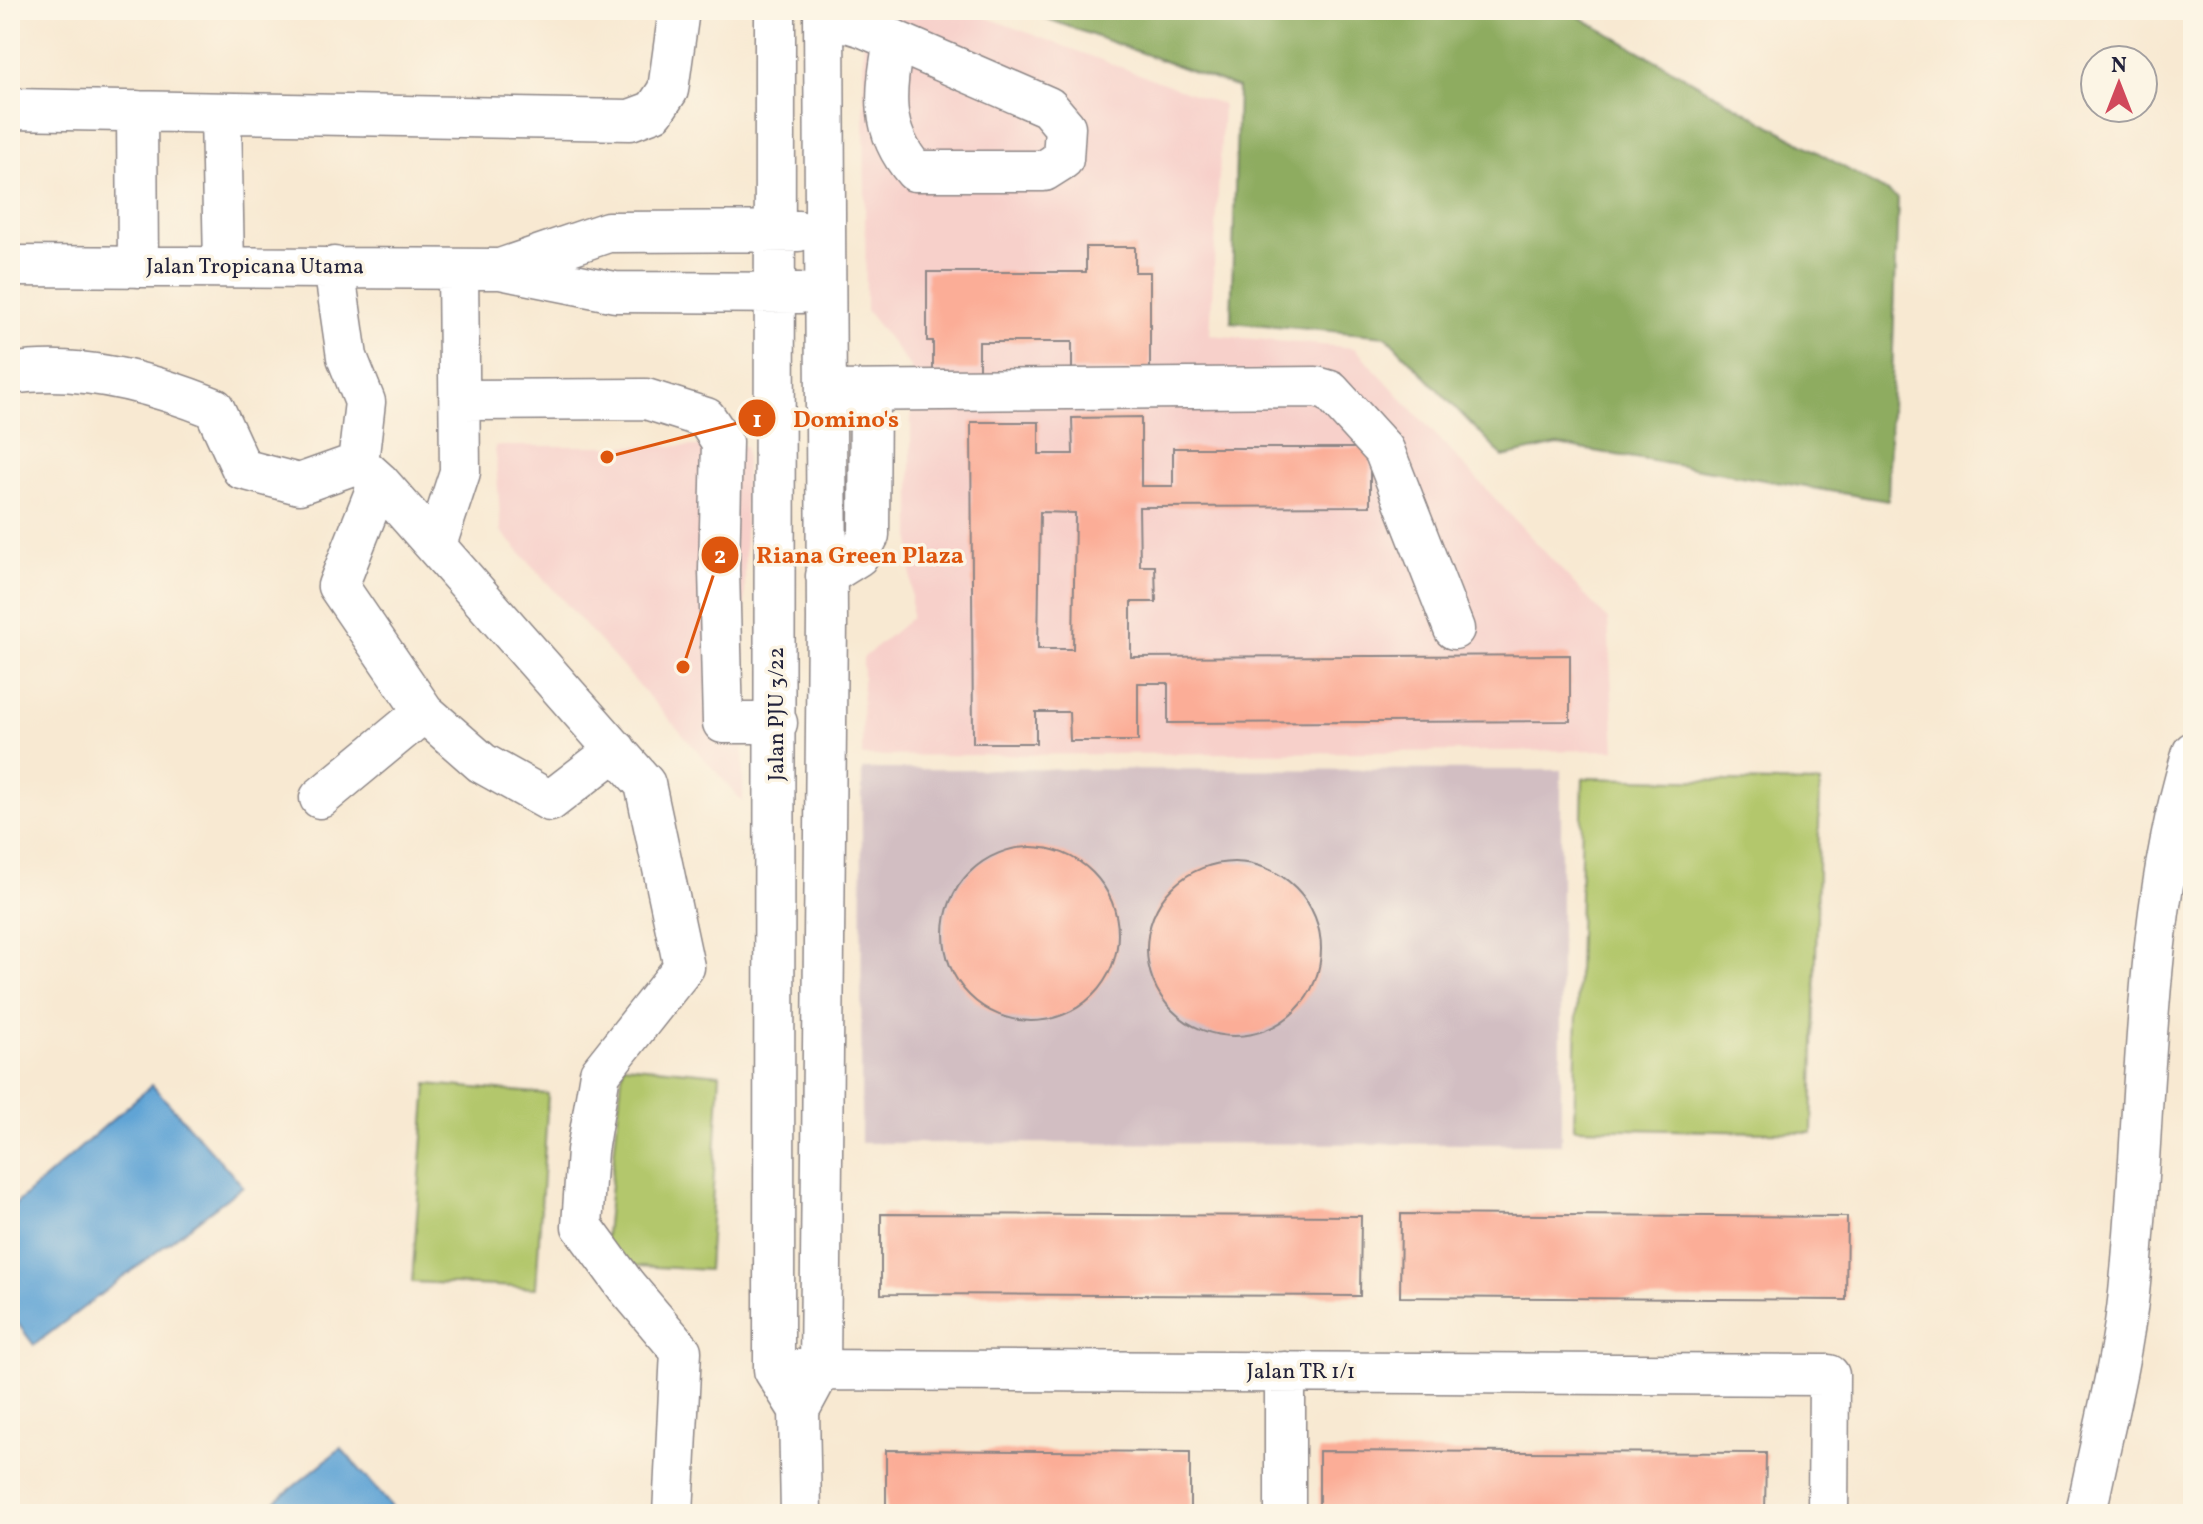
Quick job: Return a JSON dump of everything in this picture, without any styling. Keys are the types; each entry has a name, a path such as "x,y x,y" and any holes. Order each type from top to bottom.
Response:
{"street":[{"path":"10,109 630,120 654,111 668,90 679,10"},
{"name":"Jalan PJU 3/22","path":"774,1370 777,723 772,231 775,10"},
{"path":"801,1514 799,1410 820,1371 827,391 824,13 894,40 1048,107 1065,127 1063,159 1044,171 915,171 896,149 888,114 887,78 894,40"},
{"path":"137,111 138,267"},
{"path":"221,113 224,267"},
{"name":"Jalan Tropicana Utama","path":"500,269 608,232 826,230"},
{"name":"Jalan Tropicana Utama","path":"10,266 500,269 615,292 827,293"},
{"path":"334,267 347,357 365,402 368,473 338,586 424,712 482,763 550,801 616,750"},
{"path":"436,545 460,472 458,269"},
{"path":"10,374 85,371 175,392 214,408 242,469 256,473 299,484 368,473"},
{"path":"827,391 1316,387 1330,391 1384,450 1454,629"},
{"path":"826,576 858,556 869,535 870,391"},
{"path":"460,400 646,399 706,418 722,442 719,570 723,723 777,723"},
{"path":"368,473 436,545 645,784 684,967 600,1073 587,1151 582,1226 626,1286 681,1351 673,1514"},
{"path":"320,798 424,712"},
{"path":"2086,1514 2128,1297 2156,950 2179,884 2177,804 2193,752"},
{"path":"774,1370 799,1410"},
{"name":"Jalan TR 1/1","path":"774,1370 1829,1375 1828,1514"},
{"path":"1285,1372 1285,1514"}],"shaded area":[{"path":"863,10 966,10 1223,105 1210,335 1355,348 1608,620 1615,750 862,756 863,658 911,618 911,368 866,310"},
{"path":"495,446 746,446 743,802 501,531"},
{"path":"862,769 1561,770 1561,1144 861,1143"}],"green space":[{"path":"1023,10 1567,10 1898,198 1888,501 1558,445 1503,457 1386,336 1231,322 1238,88"},
{"path":"1583,778 1820,783 1812,1133 1574,1128"},
{"path":"623,1065 720,1074 708,1270 603,1264"},
{"path":"427,1084 548,1094 536,1288 412,1282"}],"water":[{"path":"152,1085 243,1186 34,1345 10,1313 10,1209"},
{"path":"341,1448 398,1514 260,1514"}],"building":[{"path":"1086,247 1135,247 1135,272 1150,272 1150,370 1072,370 1072,342 979,342 979,370 933,370 933,341 927,341 927,272 1086,272"},
{"path":"1141,417 1141,486 1173,486 1173,448 1370,448 1370,506 1139,507 1140,566 1155,566 1156,602 1131,602 1131,657 1570,655 1570,721 1168,723 1168,683 1138,683 1138,741 1070,741 1069,712 1036,712 1036,743 973,743 971,422 1039,422 1039,454 1073,454 1072,418","holes":["1040,512 1075,513 1073,649 1038,649"]},
{"path":"1031,847 1064,853 1093,872 1112,901 1118,934 1112,967 1093,996 1064,1015 1031,1021 998,1015 969,996 950,967 944,934 950,901 969,872 998,853"},
{"path":"1234,862 1267,868 1296,887 1315,916 1321,949 1315,982 1296,1011 1267,1030 1234,1036 1201,1030 1172,1011 1153,982 1147,949 1153,916 1172,887 1201,868"},
{"path":"881,1214 1361,1216 1360,1296 881,1294"},
{"path":"1401,1214 1847,1217 1846,1300 1400,1297"},
{"path":"886,1450 1190,1452 1190,1514 886,1514"},
{"path":"1319,1451 1766,1453 1765,1514 1319,1514"}],"place":[{"name":"Domino's","path":"607,457"},
{"name":"Riana Green Plaza","path":"683,667"}]}
